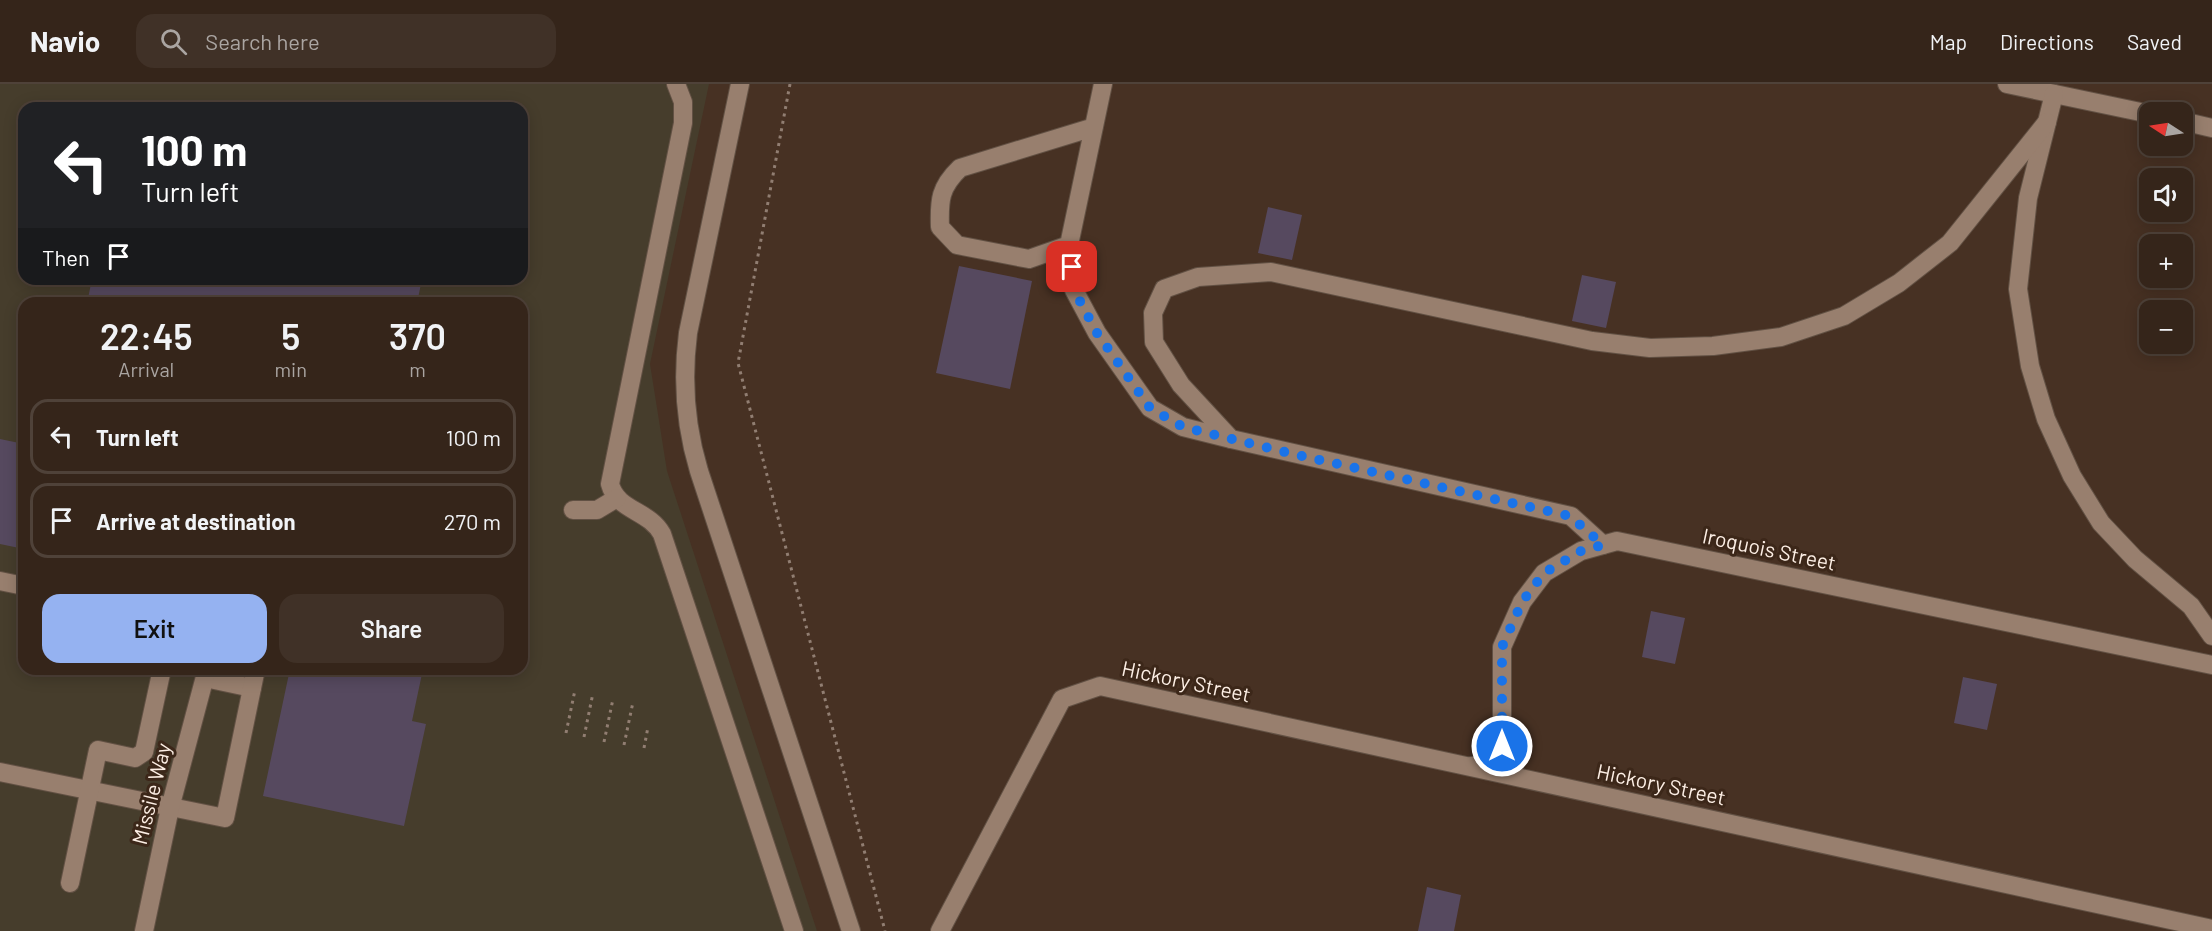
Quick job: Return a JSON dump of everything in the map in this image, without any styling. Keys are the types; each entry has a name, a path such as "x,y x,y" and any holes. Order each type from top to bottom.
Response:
{"street":[{"path":"676,84 682,102 683,123 610,484 617,498 647,516 662,534 794,931"},
{"path":"740,84 690,323 685,373 686,412 699,471 851,931"},
{"path":"1103,84 1069,244 1074,290 1097,333 1150,408 1183,427 1570,516 1603,545"},
{"path":"2016,85 2139,112"},
{"path":"2054,94 2028,198 2018,289 2030,366 2046,419 2072,476 2101,523 2135,559 2191,606 2212,636"},
{"path":"1231,439 1181,385 1154,342 1153,313 1164,289 1198,277 1271,272 1592,341 1650,348 1713,346 1781,337 1844,316 1899,284 1950,243 2047,122"},
{"path":"2193,124 2212,128"},
{"path":"1069,244 1029,259 957,245 940,227 939,205 946,182 960,168 1094,128"},
{"path":"573,510 597,510 617,498"},
{"name":"Iroquois Street","path":"1469,767 1488,763 1502,746 1502,647 1522,602 1544,573 1581,551 1617,541 2212,666"},
{"path":"0,581 18,585"},
{"path":"70,884 98,750 135,758 144,752 161,675"},
{"name":"Missile Way","path":"144,931 170,808 205,675"},
{"path":"212,675 252,688"},
{"path":"0,772 225,818 255,675"},
{"name":"Hickory Street","path":"940,931 1062,699 1100,686 2212,929"}],"path":[{"path":"790,84 738,363 885,931"},
{"path":"566,733 574,690"},
{"path":"584,737 593,693"},
{"path":"604,742 613,699"},
{"path":"624,746 633,702"},
{"path":"644,748 648,727"}],"shaded area":[{"path":"0,84 709,84 650,364 667,471 817,931 0,931"}],"building":[{"path":"1268,207 1302,215 1292,260 1258,253"},
{"path":"959,266 1032,281 1010,389 936,373"},
{"path":"1582,275 1616,282 1606,328 1572,321"},
{"path":"91,285 421,285 418,297 88,297"},
{"path":"0,439 18,443 18,548 0,544"},
{"path":"1651,611 1685,618 1675,664 1642,657"},
{"path":"289,675 422,675 412,721 426,724 404,826 263,796"},
{"path":"1963,677 1997,684 1987,730 1954,723"},
{"path":"1427,887 1461,895 1454,931 1418,931"}],"route":[{"path":"1072,267 1074,290 1097,333 1150,408 1183,427 1570,516 1603,545 1581,551 1544,573 1522,602 1502,647 1502,746"}]}
